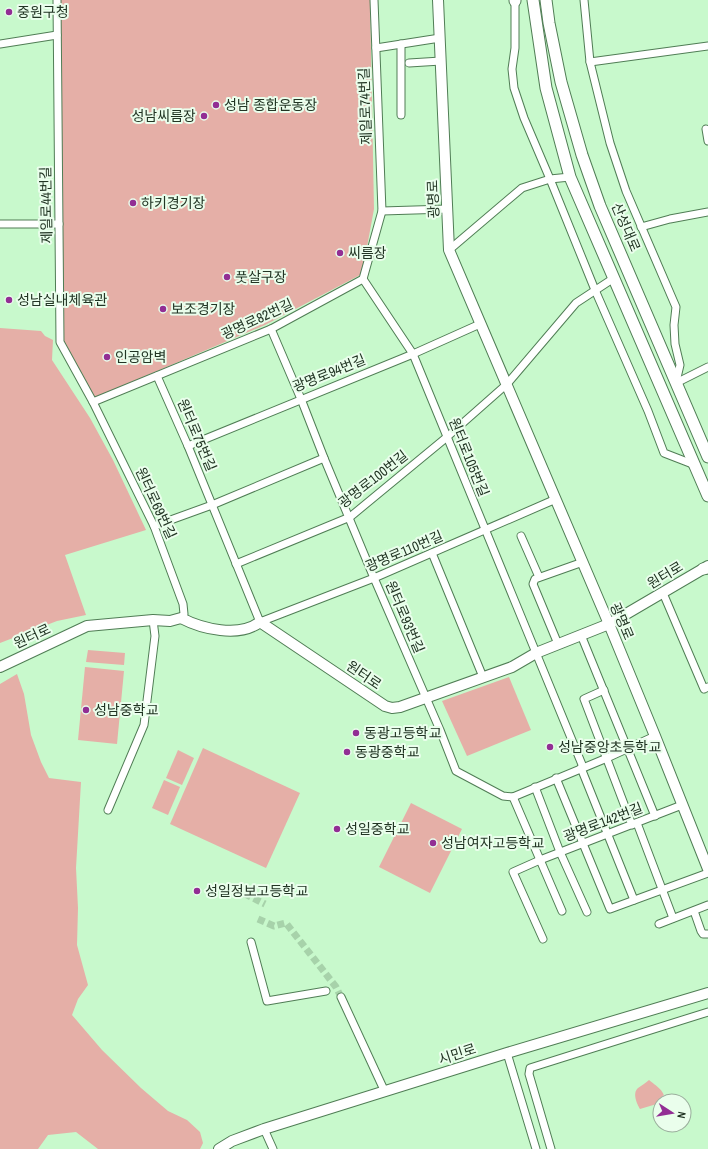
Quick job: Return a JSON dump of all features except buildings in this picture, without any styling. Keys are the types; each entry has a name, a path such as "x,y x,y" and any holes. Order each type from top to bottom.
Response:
{"main road":[{"name":"광명로","path":"438,0 449,250 656,736 708,869"},
{"path":"533,0 546,88 570,176 708,496"},
{"name":"산성대로","path":"546,0 561,82 582,155 600,206 708,457"},
{"name":"원터로","path":"0,667 87,626 153,620 170,621 181,618 192,624 223,631 254,626 260,622 386,706 392,708 400,707 512,667 536,653 609,624 706,567"},
{"name":"시민로","path":"219,1149 232,1141 264,1128 708,993"}],"street":[{"name":"제일로44번길","path":"57,0 60,342 93,402"},
{"name":"제일로74번길","path":"374,0 382,211"},
{"path":"584,0 590,62 610,143 626,191 676,307 674,325 675,344 680,365 676,383"},
{"path":"515,1 515,48 512,69 514,88 524,118 595,290 648,411 664,453 695,465"},
{"path":"0,44 57,35"},
{"path":"376,48 440,38"},
{"path":"401,44 401,115"},
{"path":"590,62 708,46"},
{"path":"409,63 441,60"},
{"path":"706,129 708,141"},
{"path":"449,250 522,188 550,179 570,176"},
{"path":"363,279 382,211 447,208"},
{"path":"641,227 670,219 708,212"},
{"path":"0,224 59,224"},
{"path":"507,384 576,303 614,278"},
{"name":"광명로82번길","path":"93,402 271,329 363,279"},
{"name":"원터로105번길","path":"363,279 413,354 536,653 634,900"},
{"name":"광명로94번길","path":"188,446 413,354 480,324"},
{"name":"원터로93번길","path":"271,329 456,771 503,796 513,796"},
{"path":"676,383 708,367"},
{"name":"원터로75번길","path":"157,376 188,446 260,622"},
{"name":"광명로100번길","path":"236,564 350,517 447,437 507,384"},
{"name":"원터로69번길","path":"93,402 154,526 183,604 184,614 181,618"},
{"path":"154,526 212,505 324,458"},
{"name":"광명로110번길","path":"260,622 374,578 556,500"},
{"path":"520,536 539,577"},
{"path":"432,553 483,677"},
{"path":"558,644 533,584 535,579 539,577 583,562"},
{"path":"663,593 706,688"},
{"path":"108,810 144,725 155,636 153,620"},
{"path":"581,635 655,816"},
{"path":"604,690 584,699 634,824 663,889 673,918"},
{"path":"562,911 513,796 607,758 656,736"},
{"path":"556,778 610,910 708,873"},
{"path":"536,787 560,852 586,912"},
{"name":"광명로142번길","path":"543,940 513,872 560,852 682,805"},
{"path":"659,924 708,905"},
{"path":"694,911 701,931 703,934 708,934"},
{"path":"251,942 267,1001 326,991"},
{"path":"341,997 384,1092"},
{"path":"551,1149 529,1074 530,1068 708,1012"},
{"path":"507,1053 536,1149"},
{"path":"264,1128 273,1149"}],"shaded area":[{"name":"성남 종합운동장","path":"59,0 370,0 374,209 362,274 265,325 94,398 60,342"},
{"path":"0,328 41,331 45,336 53,340 52,360 90,418 113,460 146,530 65,555 86,615 57,621 0,643"},
{"path":"88,650 125,653 124,665 86,662"},
{"path":"85,667 124,671 117,744 78,740"},
{"path":"17,674 24,694 31,735 41,762 49,778 81,782 76,868 78,908 77,945 88,985 78,999 72,1015 102,1050 141,1088 168,1111 187,1120 200,1132 203,1143 200,1149 98,1149 76,1132 48,1135 38,1149 0,1149 0,684"},
{"path":"509,677 531,730 467,756 442,701"},
{"path":"203,748 300,793 266,868 170,824"},
{"path":"178,750 194,758 182,785 166,778"},
{"path":"164,780 180,787 168,815 152,808"},
{"path":"411,803 462,829 430,893 379,867"},
{"path":"649,1080 663,1093 652,1093 652,1105 640,1109 635,1096 638,1088"}],"tunnel":[{"path":"235,889 265,904"},
{"path":"258,919 274,926 286,923 336,987 341,997"}],"place":[{"name":"중원구청","path":"9,12"},
{"name":"성남 종합운동장","path":"216,105"},
{"name":"성남씨름장","path":"204,116"},
{"name":"하키경기장","path":"133,203"},
{"name":"씨름장","path":"340,253"},
{"name":"풋살구장","path":"227,277"},
{"name":"성남실내체육관","path":"9,300"},
{"name":"보조경기장","path":"163,309"},
{"name":"인공암벽","path":"107,357"},
{"name":"성남중학교","path":"86,710"},
{"name":"동광고등학교","path":"356,733"},
{"name":"성남중앙초등학교","path":"550,747"},
{"name":"동광중학교","path":"347,752"},
{"name":"성일중학교","path":"337,829"},
{"name":"성남여자고등학교","path":"433,843"},
{"name":"성일정보고등학교","path":"197,891"}]}
